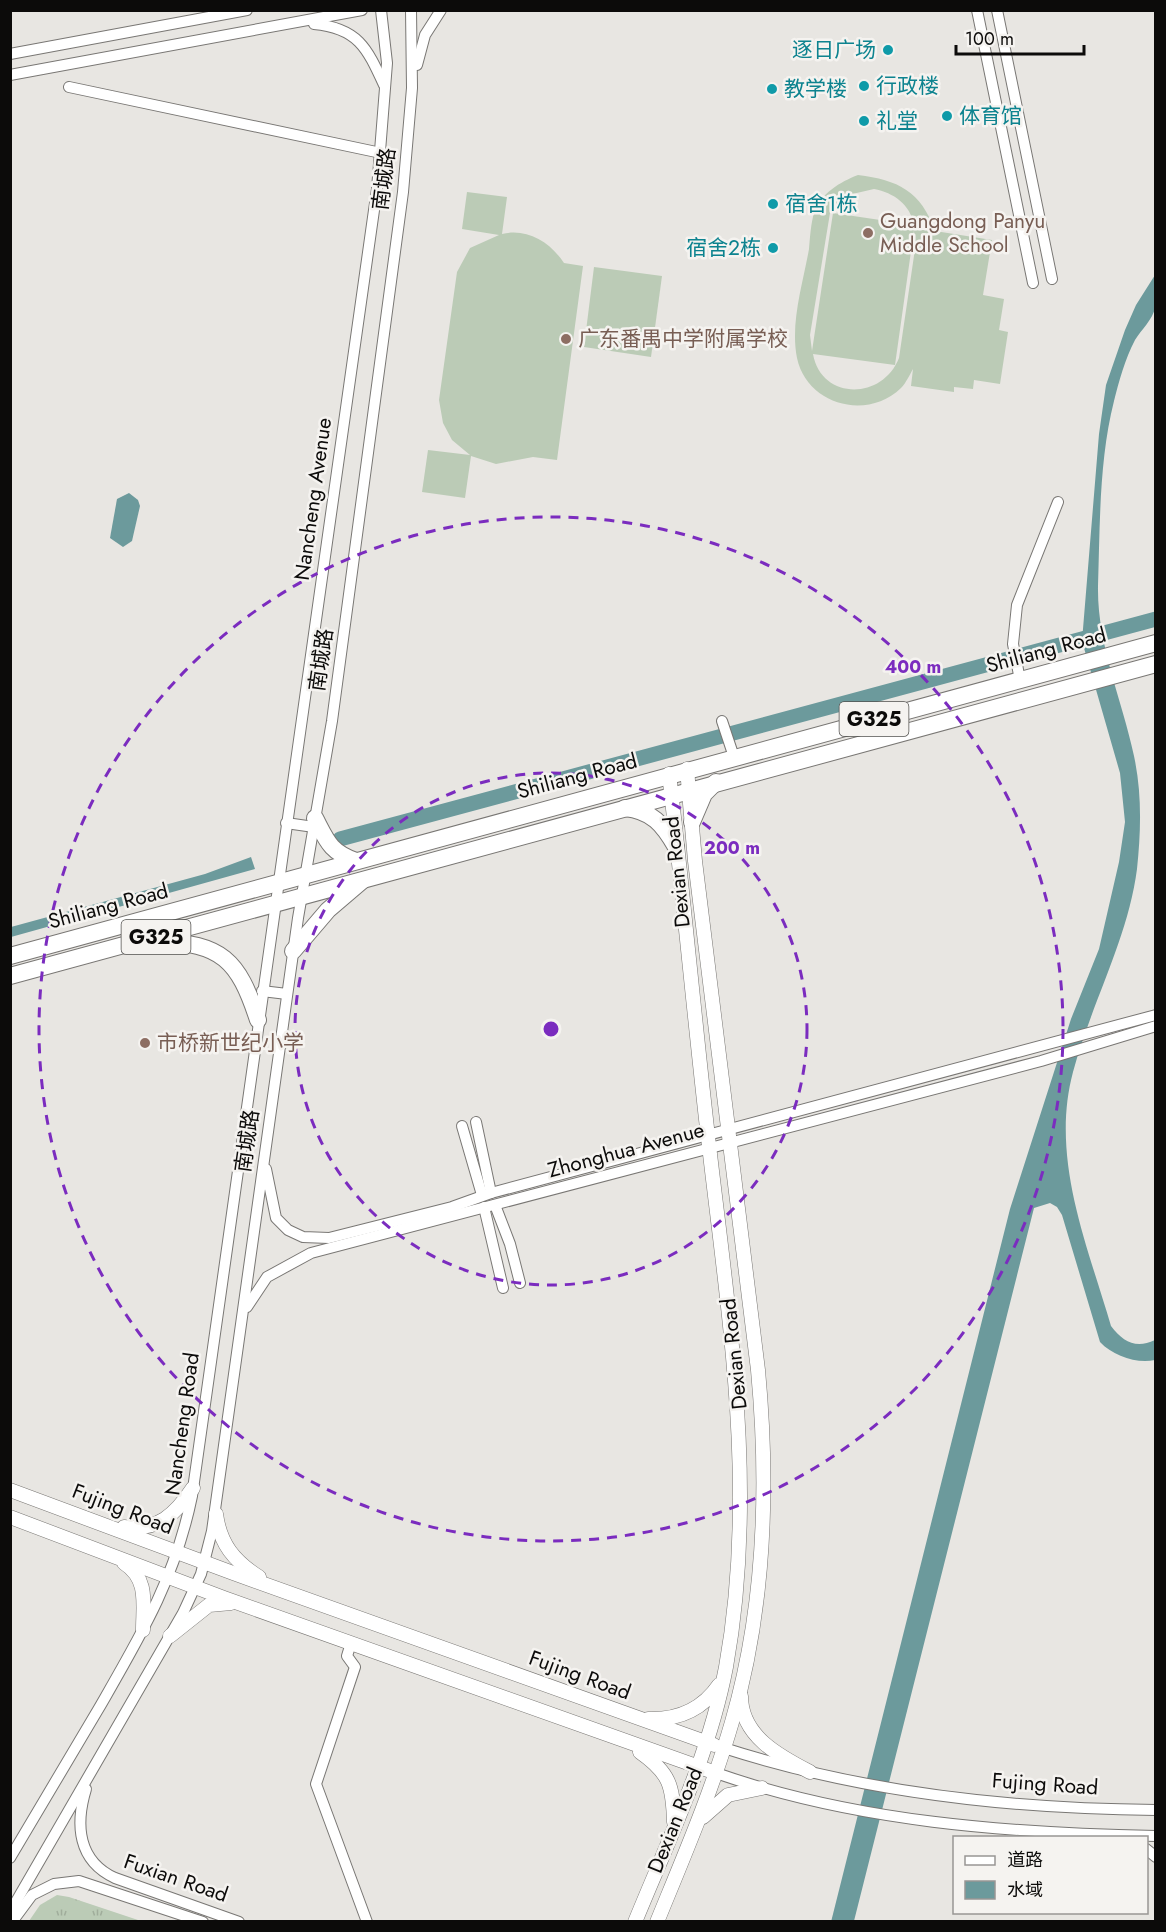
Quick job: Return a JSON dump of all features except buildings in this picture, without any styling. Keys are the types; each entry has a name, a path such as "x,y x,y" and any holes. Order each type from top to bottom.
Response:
{"highway":[{"name":"Shiliang Road","path":"10,956 687,769 732,752 1019,676 1079,666 1155,643"},
{"name":"Shiliang Road","path":"10,976 671,794 1155,664"},
{"path":"692,822 704,794 717,782"},
{"path":"621,808 639,810 658,820 676,847"},
{"path":"315,823 338,855 356,861"},
{"path":"293,951 328,910 365,879"},
{"path":"145,940 188,942 216,951 244,982 258,1020"}],"main road":[{"name":"Dexian Road","path":"657,1922 716,1773 741,1689 759,1587 764,1458 758,1371 687,769"},
{"name":"Dexian Road","path":"635,1922 706,1742 723,1679 741,1557 741,1458 736,1373 669,774"},
{"path":"104,1525 139,1529 157,1525 179,1509 193,1488"},
{"name":"Fujing Road","path":"10,1490 178,1553 724,1748"},
{"path":"216,1514 222,1540 236,1560 284,1591"},
{"path":"10,1518 195,1587 716,1773"},
{"path":"106,1553 127,1564 143,1584 143,1630"},
{"path":"170,1636 209,1605 240,1603"},
{"path":"636,1718 668,1719 684,1714 711,1697 723,1679"},
{"path":"741,1689 741,1705 758,1738 774,1752 810,1772"},
{"path":"626,1742 652,1761 666,1776 672,1792 674,1828"},
{"path":"696,1825 728,1795 762,1788"}],"street":[{"path":"10,54 247,10"},
{"path":"10,75 362,10"},
{"name":"Nancheng Avenue","path":"262,991 381,153 387,63 381,10"},
{"name":"南城路","path":"243,1312 293,951 332,721 403,192 412,88 411,10"},
{"path":"412,88 421,47 431,22 441,10"},
{"path":"977,10 1034,283"},
{"path":"997,10 1052,279"},
{"path":"280,26 308,23 328,25 350,33 365,47 385,88"},
{"path":"69,87 381,153"},
{"path":"1019,676 1012,644 1017,605 1058,502"},
{"path":"722,721 732,752"},
{"path":"286,823 315,823"},
{"path":"262,991 287,994"},
{"name":"Nancheng Road","path":"10,1858 143,1630 178,1553 193,1488 262,991"},
{"name":"Zhonghua Avenue","path":"730,1136 1045,1044 1155,1015"},
{"name":"Zhonghua Avenue","path":"730,1136 1041,1061 1103,1041 1152,1029"},
{"path":"476,1122 487,1194"},
{"path":"462,1126 487,1194"},
{"path":"709,1141 730,1136"},
{"name":"Zhonghua Avenue","path":"243,1312 267,1277 330,1243 452,1207 487,1194 670,1144 709,1141"},
{"name":"Zhonghua Avenue","path":"264,1159 276,1218 288,1230 303,1237 330,1243 490,1206 673,1158 709,1141"},
{"path":"670,1144 673,1158"},
{"path":"490,1206 510,1244 520,1283"},
{"path":"490,1206 503,1288"},
{"path":"10,1912 170,1636 195,1587 216,1514 243,1312"},
{"path":"351,1643 347,1656 355,1668 316,1784 367,1922"},
{"name":"Fujing Road","path":"724,1748 810,1772 890,1788 1025,1806 1155,1810"},
{"name":"Fuxian Road","path":"92,1770 82,1804 80,1828 83,1848 96,1868 115,1878 239,1922"},
{"path":"716,1773 762,1788 884,1814 1024,1830 1155,1836"},
{"path":"1125,1810 1155,1802"},
{"path":"1093,1834 1102,1836"},
{"name":"Fuxian Road","path":"12,1922 32,1894 54,1884 79,1881 203,1922"}],"green space":[{"path":"858,175 872,177 896,184 906,190 923,206 935,231 992,240 983,295 1004,299 999,330 1008,332 1000,384 974,380 973,389 954,387 954,392 911,386 913,369 903,386 887,398 872,404 856,405 840,403 825,397 803,374 797,358 795,331 813,217 817,206 826,194","holes":["874,189 888,193 905,205 914,225 833,213 812,351 810,335 830,213 848,195","914,230 915,249 899,358 895,365","813,354 895,365 880,382 866,388 839,387 827,380 818,369"]},
{"path":"467,192 507,197 502,234 520,233 537,238 552,249 564,263 583,266 557,460 533,457 496,464 471,456 465,498 422,492 428,450 470,455 452,440 443,423 439,400 457,272 470,248 499,235 462,229"},
{"path":"594,267 662,276 651,357 584,347"},
{"path":"57,1895 141,1921 29,1921 40,1905"}],"water":[{"path":"1155,275 1154,312 1128,355 1109,423 1105,446 1099,540 1098,586 1102,629 1134,756 1140,798 1137,869 1126,921 1073,1072 1067,1104 1066,1136 1074,1200 1111,1326 1125,1340 1136,1344 1155,1340 1155,1360 1141,1361 1126,1358 1100,1342 1062,1215 1057,1207 1050,1203 1034,1208 854,1921 831,1922 1010,1209 1071,1019 1099,949 1119,862 1125,822 1120,773 1082,641 1099,434 1106,385 1136,305"},
{"path":"129,493 138,500 140,506 132,541 123,547 110,538 117,499"},
{"path":"251,857 255,869 11,937 11,927 205,874"}],"waterway":[{"path":"340,839 1156,619"}],"place":[{"name":"逐日广场","path":"888,50"},
{"name":"行政楼","path":"864,86"},
{"name":"教学楼","path":"772,89"},
{"name":"体育馆","path":"947,116"},
{"name":"礼堂","path":"864,121"},
{"name":"宿舍1栋","path":"773,204"},
{"name":"Guangdong Panyu Middle School","path":"868,233"},
{"name":"宿舍2栋","path":"773,248"},
{"name":"广东番禺中学附属学校","path":"566,339"},
{"name":"市桥新世纪小学","path":"145,1043"}]}
